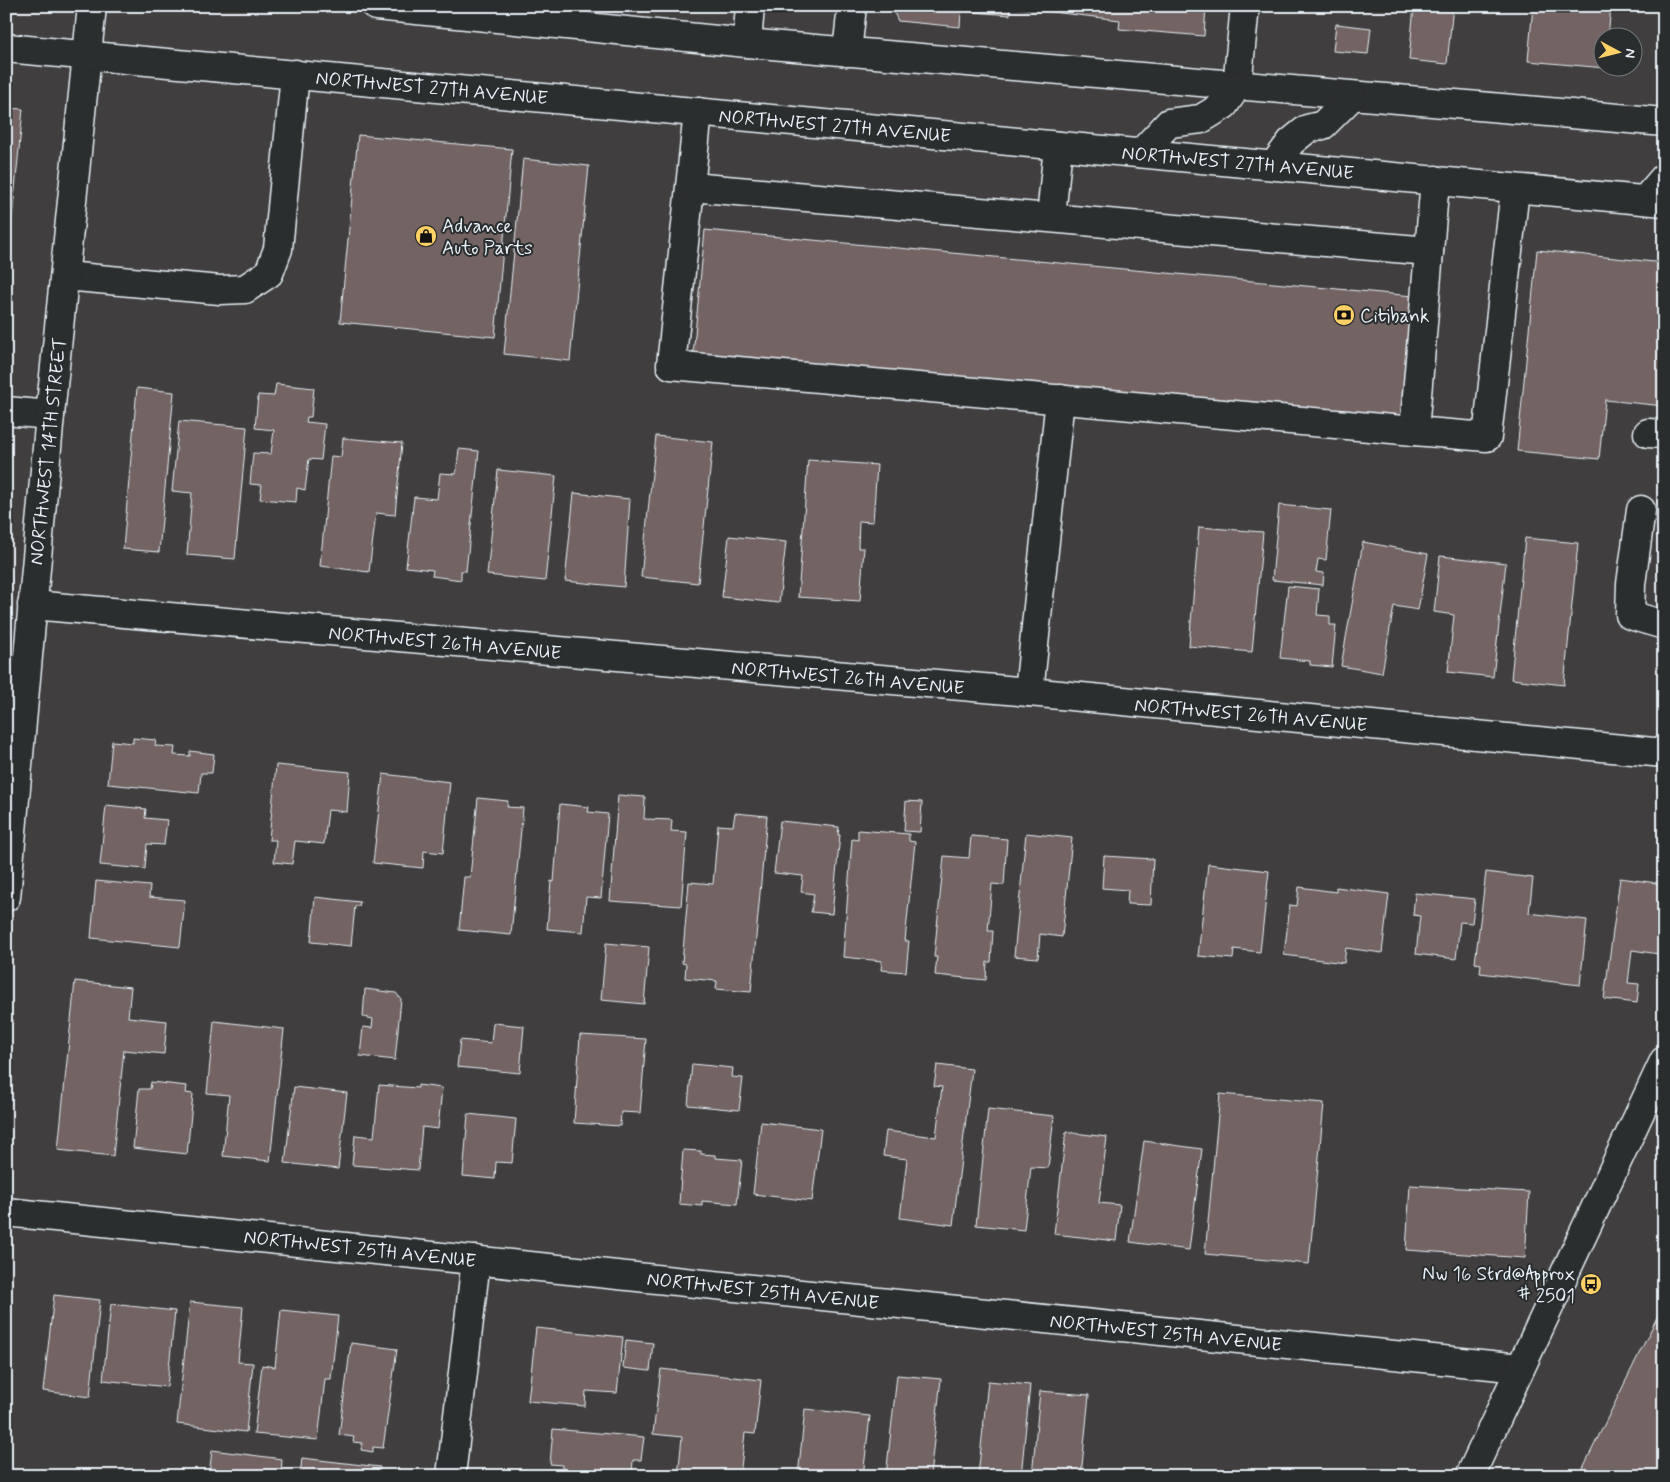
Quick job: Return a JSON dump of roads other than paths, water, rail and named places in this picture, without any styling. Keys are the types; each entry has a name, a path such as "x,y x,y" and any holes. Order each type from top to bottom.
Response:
{"main road":[{"name":"NORTHWEST 14TH STREET","path":"6,897 50,415 92,6"},
{"path":"376,6 747,44 1664,122"},
{"path":"747,44 750,6"},
{"path":"847,52 852,6"},
{"path":"1141,153 1169,123 1201,119 1224,105 1237,86 1245,6"},
{"name":"NORTHWEST 27TH AVENUE","path":"6,48 1654,201"},
{"path":"65,276 220,290 245,289 269,273 278,249 295,74"},
{"path":"1274,165 1291,142 1306,129 1323,125 1352,96"},
{"path":"698,112 671,365 1487,437 1515,188"},
{"path":"1051,217 1058,146"},
{"path":"1654,201 1664,178"},
{"path":"1414,431 1435,180"},
{"path":"691,187 1429,251"},
{"path":"1030,692 1060,399"},
{"path":"6,411 50,415"},
{"path":"1641,510 1631,584 1630,615 1664,625"},
{"name":"NORTHWEST 26TH AVENUE","path":"32,606 1030,692 1664,753"},
{"path":"1470,1476 1664,1061"},
{"name":"NORTHWEST 25TH AVENUE","path":"6,1212 1520,1368"},
{"path":"451,1476 476,1260"}],"place":[{"name":"Advance Auto Parts","path":"426,236"},
{"name":"Citibank","path":"1344,315"},
{"name":"Nw 16 Strd@Approx # 2501","path":"1591,1284"}]}
